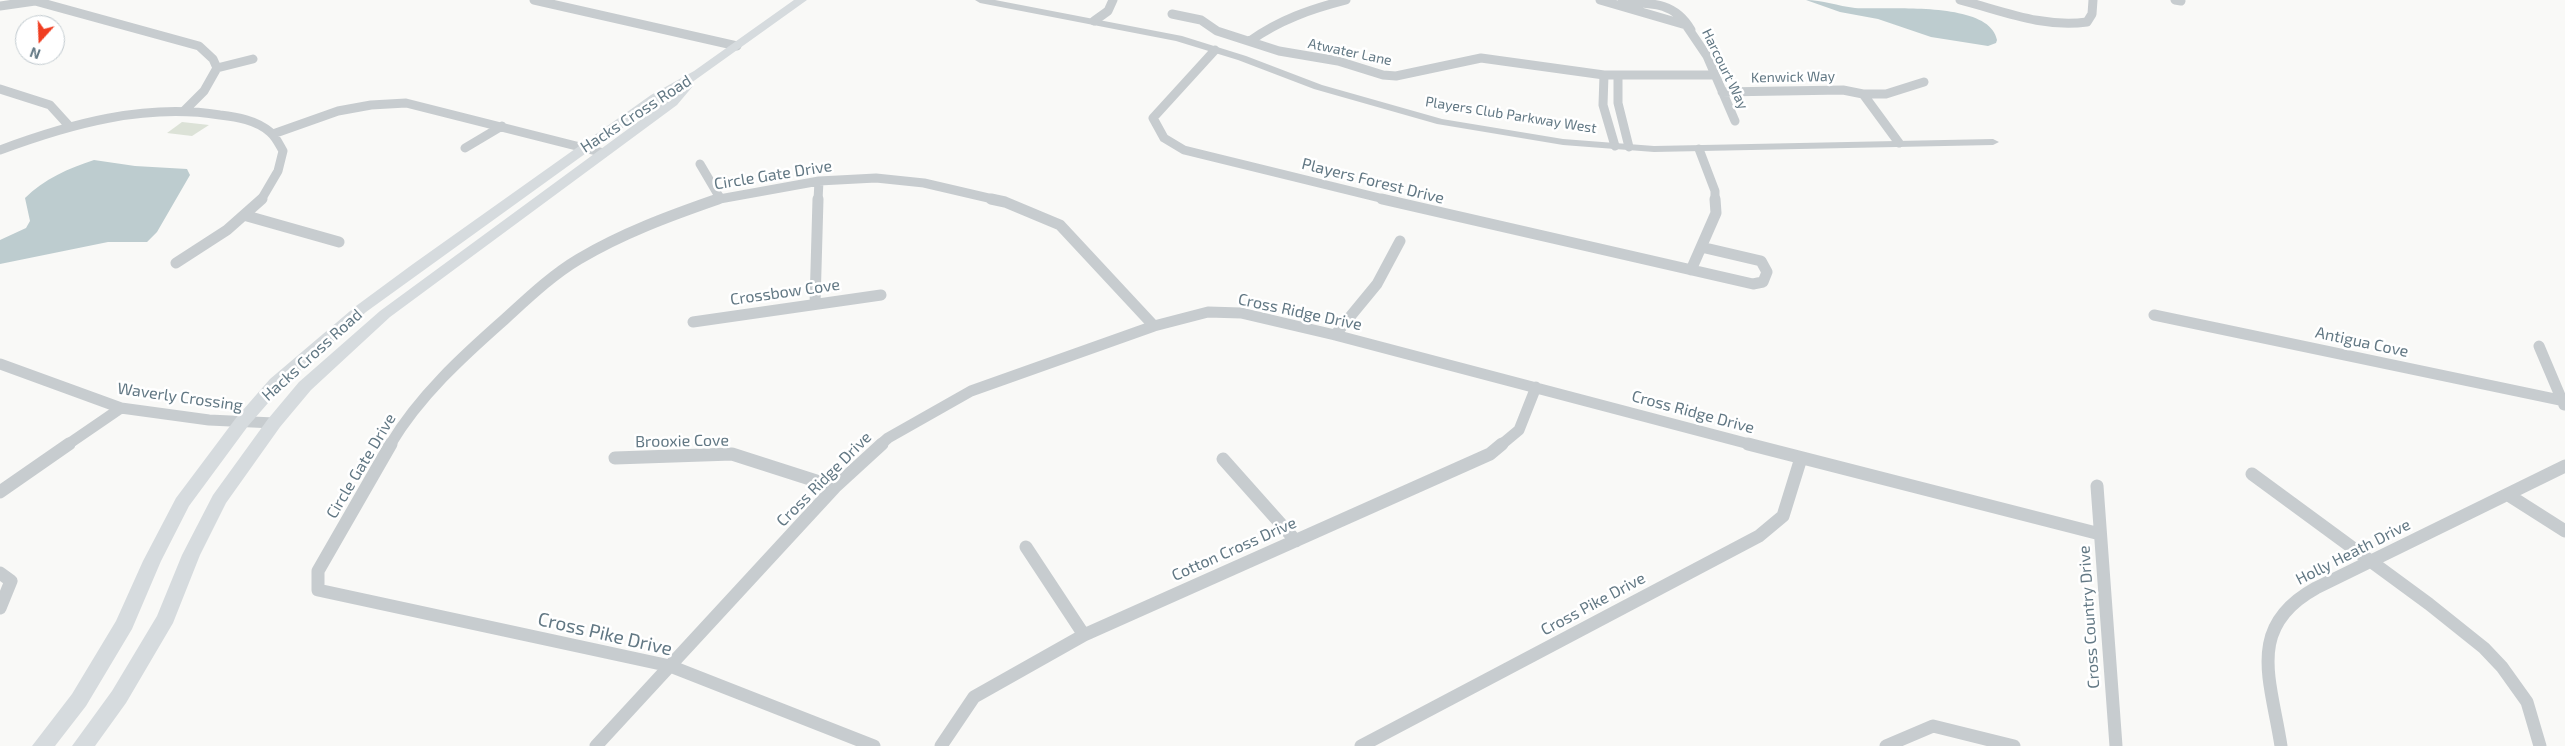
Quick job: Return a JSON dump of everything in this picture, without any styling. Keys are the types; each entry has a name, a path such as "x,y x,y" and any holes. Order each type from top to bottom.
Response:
{"main road":[{"name":"Hacks Cross Road","path":"43,746 79,700 125,624 152,561 182,503 242,422 276,383 361,309 655,98 698,74 801,0"},
{"name":"Hacks Cross Road","path":"83,746 120,698 166,618 191,555 219,500 274,423 304,386 385,314 673,102 698,74"}],"street":[{"path":"534,0 737,46"},
{"path":"1094,22 1108,11 1113,0"},
{"path":"1250,41 1262,31 1286,18 1309,9 1346,0"},
{"name":"Harcourt Way","path":"1601,0 1686,25 1691,30"},
{"name":"Harcourt Way","path":"1601,0 1666,5 1686,17 1715,75 1735,121"},
{"path":"1960,0 2033,20 2060,25 2087,22 2092,14 2093,0"},
{"path":"4,3 35,1 178,38 204,50 214,59 217,68 214,77 203,93 185,110"},
{"name":"Players Club Parkway West","path":"994,1 1178,38 1327,90 1441,122 1563,142 1629,147 1698,149 1993,142"},
{"name":"Atwater Lane","path":"1172,14 1201,20 1217,31 1304,57 1354,64 1383,75 1396,76 1481,58 1604,75 1618,75"},
{"name":"Players Forest Drive","path":"1215,50 1153,118 1157,133 1167,142 1184,150 1481,223 1753,284 1763,282 1767,272 1761,261 1701,247"},
{"path":"217,68 253,59"},
{"path":"1604,75 1602,98 1604,113 1615,146"},
{"path":"1629,147 1619,113 1617,99 1618,75 1715,75"},
{"name":"Kenwick Way","path":"1722,92 1843,90 1863,94 1886,94 1924,82"},
{"path":"0,89 50,105 70,127"},
{"path":"1863,94 1900,143"},
{"path":"1602,98 1617,99"},
{"path":"273,134 330,112 384,103 406,103 604,153"},
{"path":"0,150 70,127 126,116 185,110 247,120 273,134 283,151 278,175 267,194 247,216 176,263"},
{"path":"1604,113 1619,113"},
{"path":"465,148 502,126"},
{"path":"1691,270 1716,213 1714,191 1698,149"},
{"path":"700,164 720,198"},
{"name":"Circle Gate Drive","path":"318,590 318,572 402,425 459,360 533,293 576,260 641,226 720,198 818,181 876,178 924,183 1006,202 1060,224 1154,326"},
{"path":"815,304 818,181"},
{"path":"247,216 339,242"},
{"path":"1334,334 1377,284 1400,240"},
{"name":"Crossbow Cove","path":"693,322 881,295"},
{"name":"Cross Ridge Drive","path":"596,746 835,487 888,438 971,390 1154,326 1208,312 1241,313 1334,334 1801,458 2100,534"},
{"name":"Antigua Cove","path":"2154,315 2564,403"},
{"path":"2539,346 2564,403"},
{"name":"Waverly Crossing","path":"0,364 121,408 210,420 274,423"},
{"name":"Cotton Cross Drive","path":"941,746 974,697 1084,635 1490,454 1519,430 1536,387"},
{"path":"0,492 121,408"},
{"name":"Brooxie Cove","path":"615,458 732,454 835,487"},
{"name":"Cross Pike Drive","path":"1361,746 1759,536 1784,516 1801,458"},
{"path":"1223,459 1296,541"},
{"name":"Holly Heath Drive","path":"2281,746 2267,657 2268,643 2272,631 2286,609 2297,600 2370,561 2510,496 2565,466"},
{"path":"2252,474 2464,630 2502,667 2526,702 2540,746"},
{"name":"Cross Country Drive","path":"2097,486 2116,746"},
{"path":"2510,496 2565,531"},
{"path":"1026,547 1084,635"},
{"path":"0,573 11,581 0,608"},
{"name":"Cross Pike Drive","path":"318,590 670,666 874,746"},
{"path":"1886,746 1933,726 2014,746"}],"shaded area":[{"path":"1806,0 1855,8 1912,8 1957,13 1976,18 1990,27 1997,40 1996,43 1988,46 1931,37 1878,19 1840,12"},
{"path":"182,122 209,125 192,136 167,133"},
{"path":"94,160 135,166 187,169 190,175 157,232 147,242 108,242 0,264 0,240 26,228 30,221 25,198 40,185 57,175"}]}
